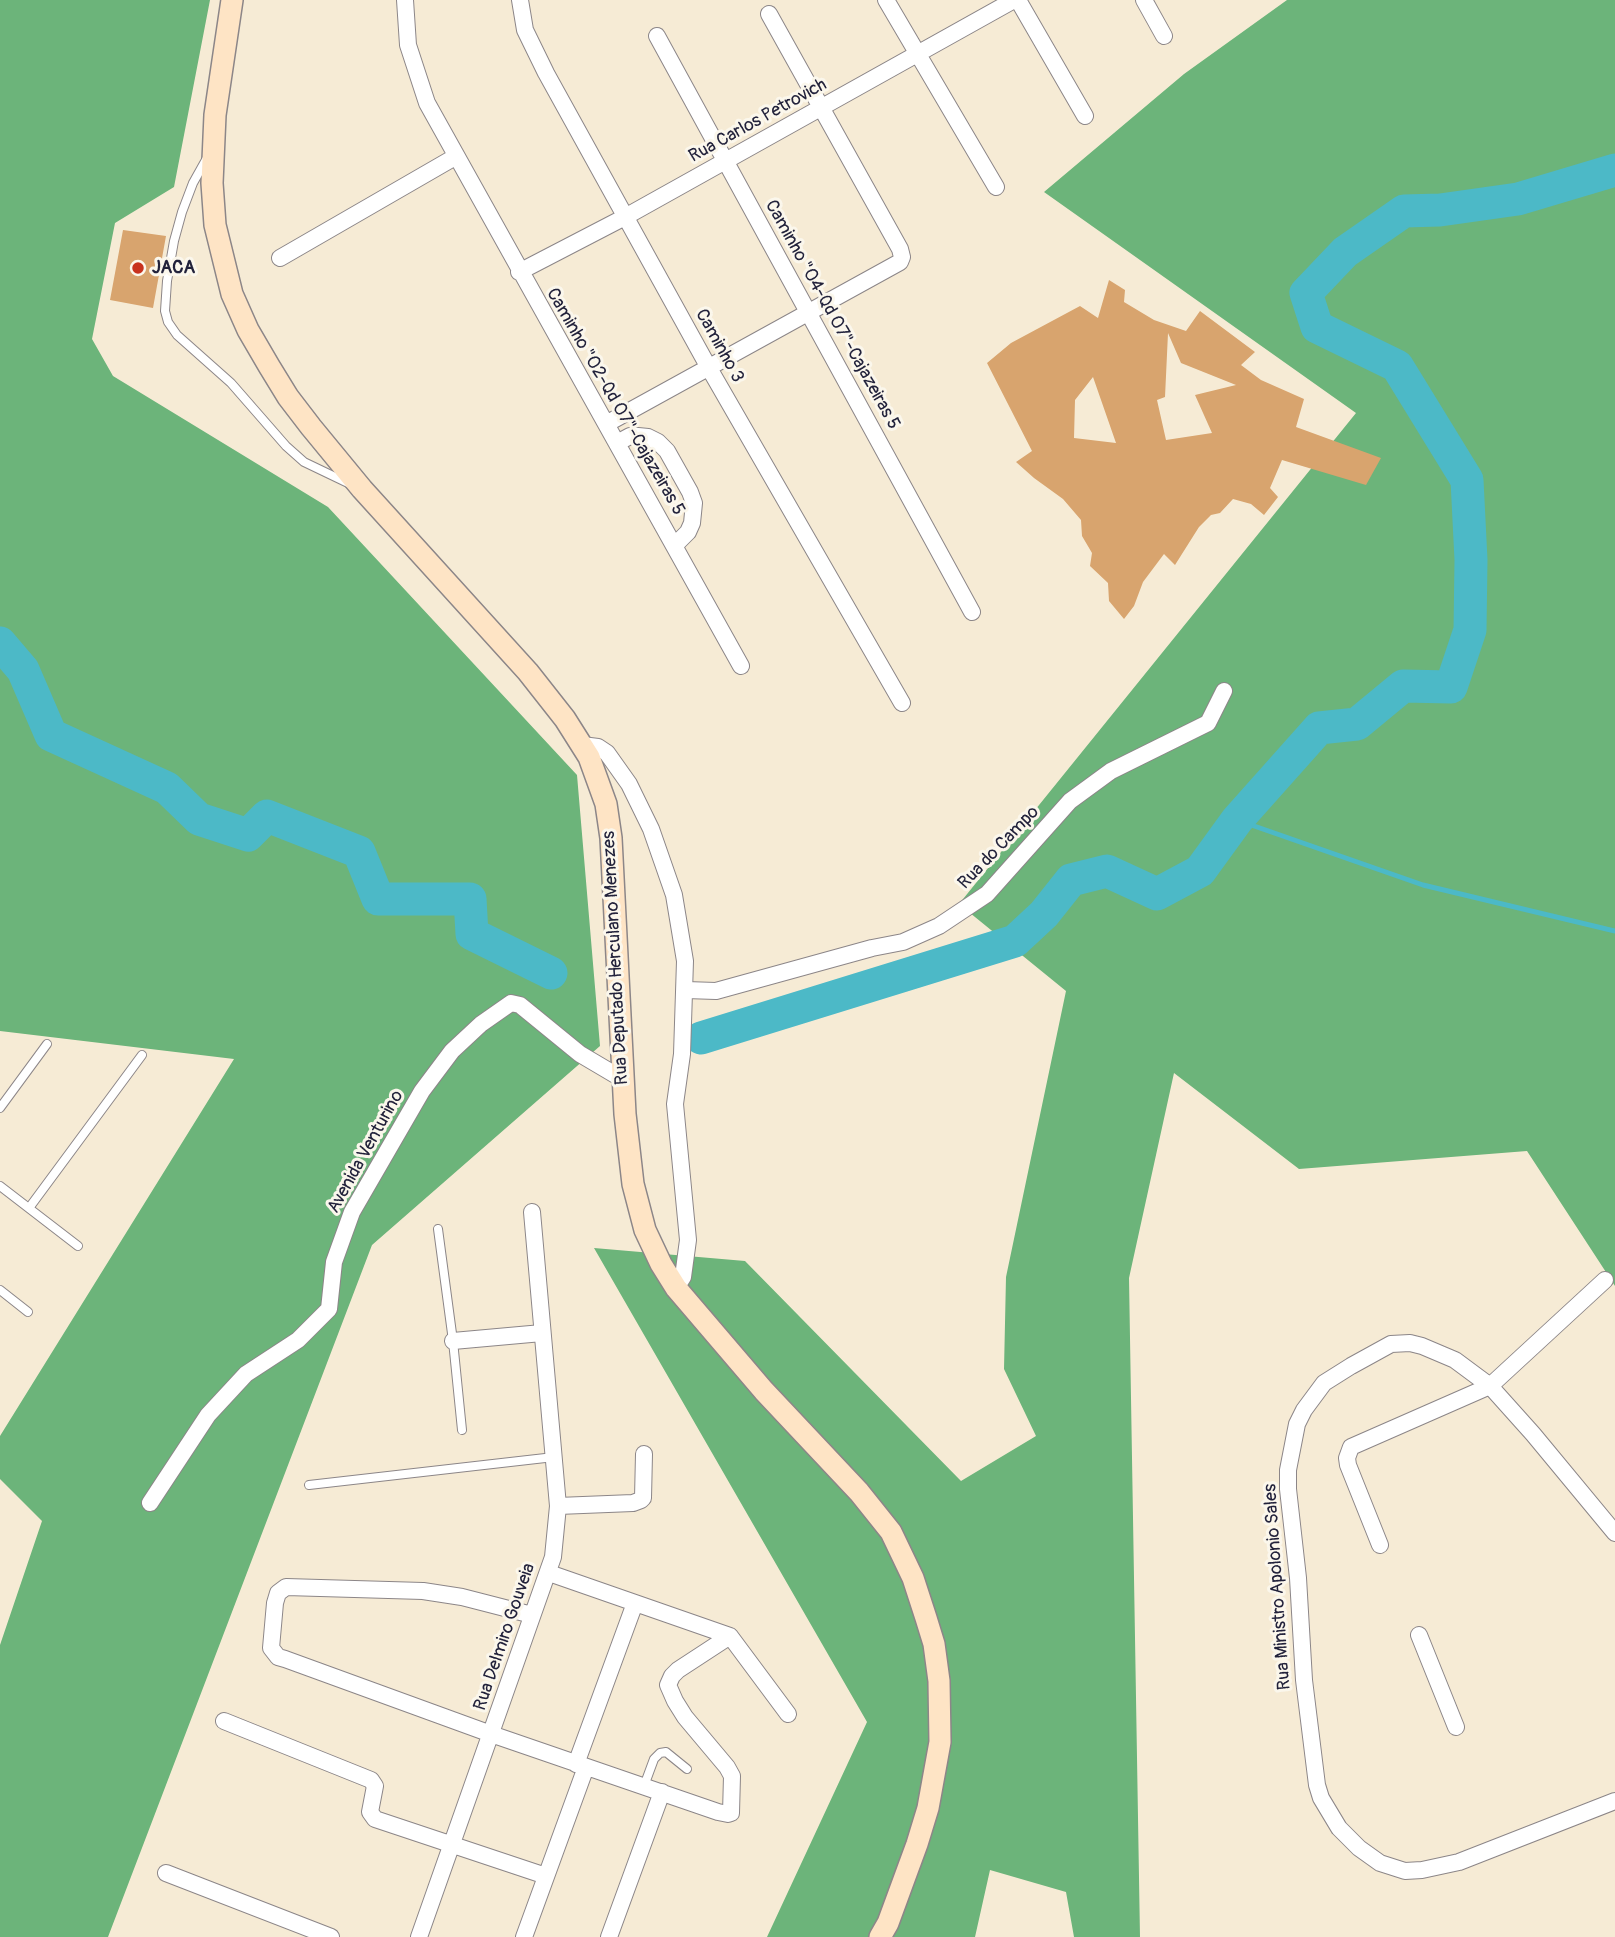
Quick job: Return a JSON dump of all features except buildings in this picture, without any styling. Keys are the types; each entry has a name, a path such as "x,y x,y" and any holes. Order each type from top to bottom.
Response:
{"main road":[{"name":"Rua Deputado Herculano Menezes","path":"232,0 213,146 212,183 215,225 232,294 248,330 288,397 362,489 528,672 565,719 582,746 606,804 611,838 624,1080 633,1184 639,1211 661,1264 677,1288 764,1391 891,1532 903,1555 926,1618 934,1644 939,1681 939,1752 928,1808 917,1844 888,1923 880,1937"}],"street":[{"name":"Caminho \"02-Qd 07\"-Cajazeiras 5","path":"405,0 408,45 427,103 741,666"},
{"name":"Caminho 3","path":"520,0 525,30 531,45 709,368 902,703"},
{"path":"886,0 996,187"},
{"path":"1016,0 1085,116"},
{"name":"Rua Carlos Petrovich","path":"519,272 625,217 1016,0"},
{"path":"1144,0 1164,36"},
{"path":"606,424 885,273 900,262 902,257 769,14"},
{"name":"Caminho \"04-Qd 07\"-Cajazeiras 5","path":"657,36 972,612"},
{"path":"280,258 455,157"},
{"path":"617,443 630,436 648,437 658,442 667,451 690,492 694,503 692,523 688,532 674,546"},
{"name":"Rua do Campo","path":"686,990 716,992 872,948 903,942 946,923 987,894 1070,802 1111,771 1208,723 1224,691"},
{"path":"582,746 598,747 607,753 629,784 651,829 674,895 685,961 682,1054 675,1104 688,1240 684,1277 677,1288"},
{"name":"Avenida Venturino","path":"149,1503 208,1415 246,1374 298,1340 329,1309 332,1302 334,1262 352,1212 422,1091 446,1059 481,1024 511,1003 520,1005 580,1054 624,1080"},
{"name":"Rua Delmiro Gouveia","path":"419,1937 553,1557 558,1506 532,1212"},
{"path":"1380,1545 1348,1465 1350,1447 1490,1387 1605,1280"},
{"path":"453,1341 542,1333"},
{"name":"Rua Ministro Apolonio Sales","path":"1615,1533 1490,1387 1440,1352 1410,1343 1391,1344 1324,1383 1297,1424 1288,1489 1298,1578 1304,1680 1317,1785 1333,1820 1352,1842 1380,1863 1405,1871 1422,1870 1459,1862 1615,1801"},
{"path":"558,1506 633,1503 641,1500 643,1454"},
{"path":"549,1573 730,1636 788,1714"},
{"path":"532,1615 446,1594 286,1587 278,1593 271,1641 274,1653 285,1659 491,1734 724,1814 731,1812 732,1776 685,1717 668,1685 677,1670 730,1636"},
{"path":"524,1937 547,1876 635,1603"},
{"path":"1419,1635 1455,1727"},
{"path":"224,1721 366,1777 375,1786 370,1812 375,1819 547,1876"},
{"path":"609,1937 662,1792"},
{"path":"166,1873 331,1937"}],"lane":[{"path":"213,146 181,212 167,281 165,311 168,322 177,335 231,383 304,462 362,489"},
{"path":"0,1108 47,1044"},
{"path":"29,1208 142,1055"},
{"path":"0,1186 78,1246"},
{"path":"438,1228 462,1430"},
{"path":"0,1290 28,1312"},
{"path":"309,1485 554,1457"},
{"path":"644,1786 654,1759 660,1753 666,1752 687,1769"}],"green space":[{"path":"0,0 210,0 174,187 115,223 92,339 113,376 328,507 577,775 600,1046 372,1245 108,1937 0,1937 0,1645 42,1521 0,1479 0,1436 234,1059 0,1031"},
{"path":"1287,0 1615,0 1615,1286 1527,1151 1299,1169 1174,1073 1129,1278 1140,1937 1074,1937 1066,1892 990,1870 975,1937 767,1937 867,1722 594,1248 745,1261 961,1481 1036,1436 1004,1369 1006,1277 1066,991 959,904 1356,413 1044,192 1184,74"}],"waterway":[{"path":"701,1038 1015,941 1044,914 1071,880 1107,871 1157,894 1200,871 1237,820 1319,728 1357,724 1403,686 1451,687 1470,630 1471,560 1467,480 1397,366 1317,327 1306,293 1345,252 1404,211 1440,210 1518,199 1615,170"},
{"path":"0,643 23,670 51,735 167,788 199,819 248,835 267,816 359,852 378,899 470,899 472,934 551,973"},
{"path":"1237,820 1423,885 1615,931"}],"place":[{"name":"JACA","path":"138,268"}]}
